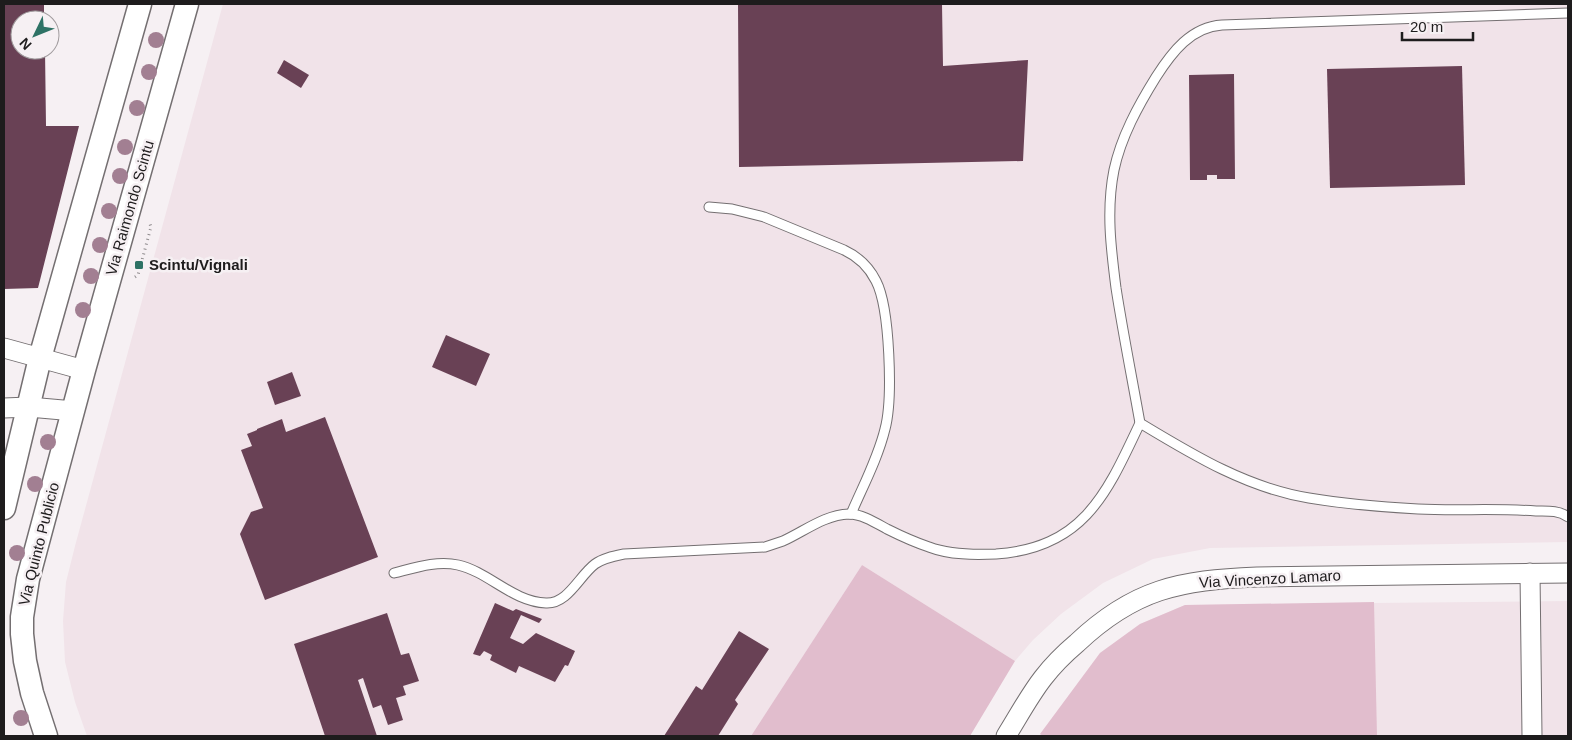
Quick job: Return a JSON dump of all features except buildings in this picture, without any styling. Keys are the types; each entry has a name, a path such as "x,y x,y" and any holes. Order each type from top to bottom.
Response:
{"street":[{"path":"4,508 40,358 140,4"},
{"name":"Via Raimondo Scintu","path":"74,411 187,4"},
{"path":"4,348 84,370"},
{"path":"4,408 29,407 74,411"},
{"name":"Via Quinto Publicio","path":"46,736 36,706 25,661 22,617 31,565 74,411"},
{"path":"1530,573 1532,736"},
{"name":"Via Vincenzo Lamaro","path":"1006,736 1042,679 1063,655 1094,626 1116,610 1165,588 1221,578 1568,573"}],"lane":[{"path":"1527,4 1527,14"},
{"path":"394,573 432,564 458,565 485,576 520,596 546,604 562,599 596,563 611,557 624,554 765,547 782,542 824,519 834,516 851,514 866,518 908,539 928,547 953,553 998,554 1011,552 1037,546 1061,536 1072,529 1094,508 1115,476 1140,423 1123,332 1112,255 1109,220 1110,193 1116,162 1135,114 1163,66 1179,46 1202,29 1215,26 1568,13"},
{"path":"709,207 732,209 764,217 853,254 867,266 877,282 885,309 889,382 886,428 851,514"},
{"path":"1140,423 1193,455 1225,471 1259,485 1295,495 1390,508 1448,510 1515,509 1551,511 1568,517"}],"path":[{"path":"130,282 138,275 151,227 149,222"}],"shaded area":[{"path":"223,4 1568,4 1568,542 1210,548 1153,559 1103,583 1061,614 1033,640 1015,661 862,565 751,736 87,736 75,702 65,662 63,621 66,582"},
{"path":"862,565 1015,661 970,736 751,736"},
{"path":"1568,601 1568,736 1039,736 1100,653 1140,624 1185,605"},
{"path":"1374,602 1377,736 1043,736 1040,734 1100,653 1140,624 1185,605"}],"place":[{"name":"Scintu/Vignali","path":"139,265"}]}
